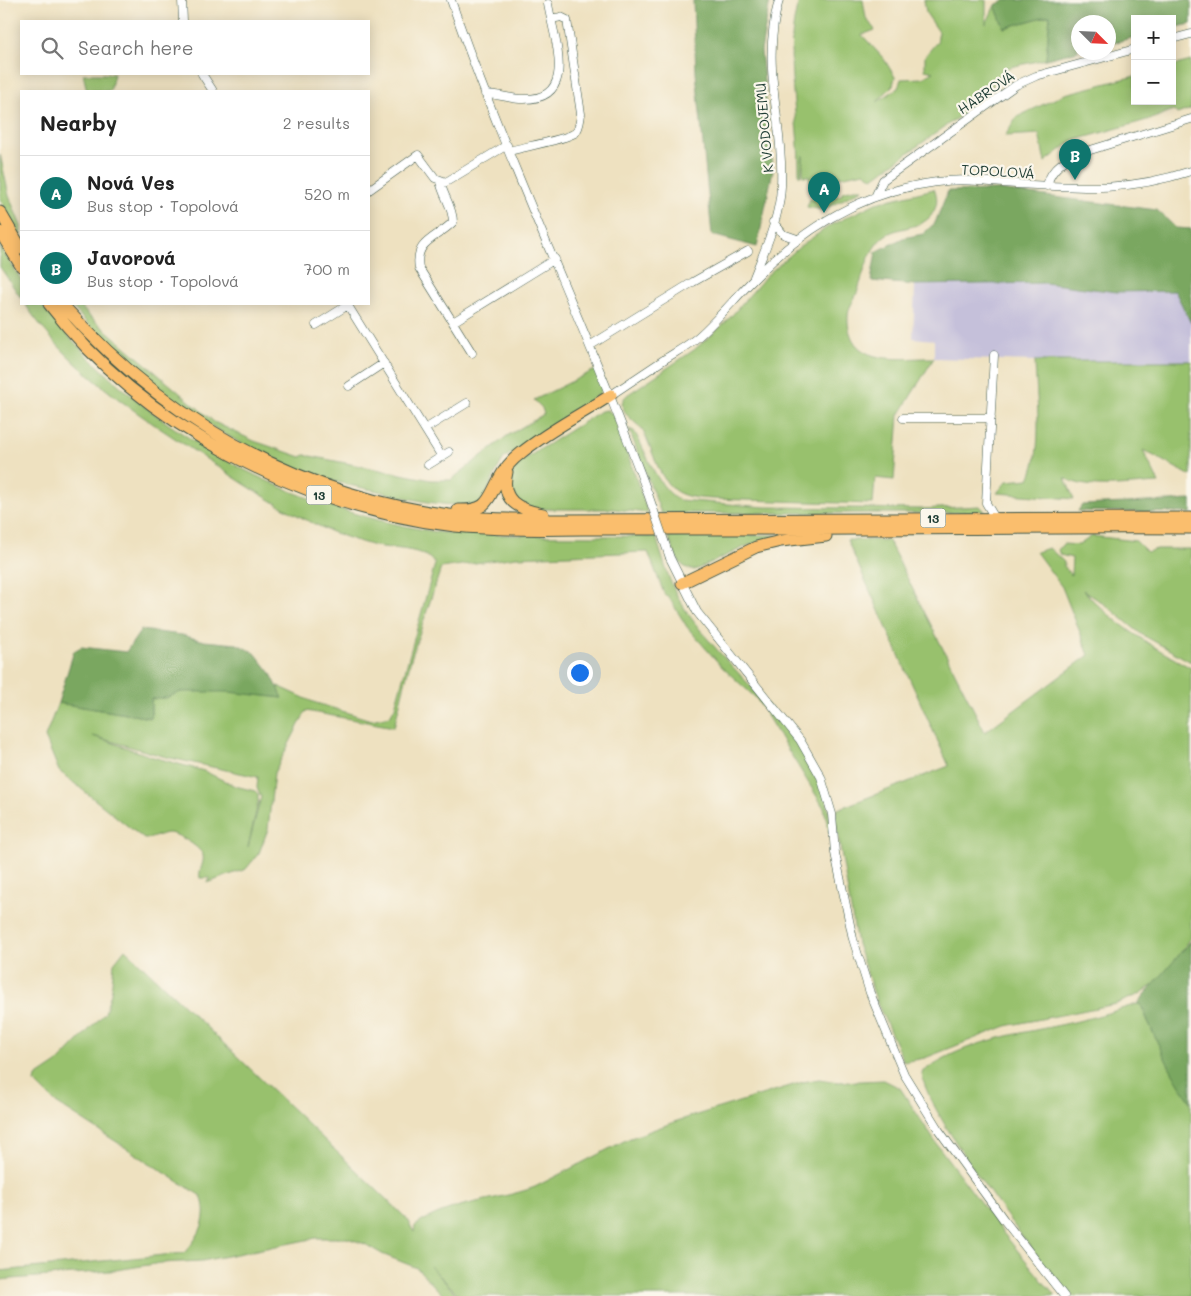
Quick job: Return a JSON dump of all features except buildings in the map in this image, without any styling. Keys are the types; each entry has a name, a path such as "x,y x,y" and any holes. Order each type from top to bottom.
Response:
{"highway":[{"path":"0,212 20,246"},
{"path":"0,232 20,264"},
{"name":"13","path":"50,305 71,330 121,378 183,427 223,451 282,481 318,495 371,510 428,522 484,528 874,530 1191,528"},
{"name":"13","path":"63,305 98,343 181,413 252,455 322,485 402,507 457,516 513,519 1191,518"},
{"path":"322,485 434,507 469,510 484,505 491,498 499,478 521,452 611,395"},
{"path":"508,467 505,490 508,498 522,508 546,515 618,515 642,519"},
{"path":"682,583 756,547 781,541 874,530"}],"street":[{"path":"182,0 183,20"},
{"path":"451,0 486,94 611,395 670,558 697,612 800,740 821,778 832,814 835,853 853,940 870,993 904,1074 938,1129 999,1213 1064,1296"},
{"name":"K VODOJEMU","path":"753,280 773,222 781,188 780,144 771,86 771,33 779,0"},
{"path":"486,94 520,99 538,97 554,89 558,81 560,67 548,4"},
{"path":"440,181 452,178 508,148 565,137 575,133 579,127 581,114 566,20 561,17 550,18"},
{"path":"1176,38 1191,34"},
{"name":"HABROVÁ","path":"875,197 883,180 1016,85 1036,76 1131,50"},
{"path":"203,75 212,90"},
{"path":"1047,186 1049,176 1071,156 1191,119"},
{"path":"370,189 418,155 440,181 442,190 453,211 453,222 418,251 418,258 420,268 472,353"},
{"name":"TOPOLOVÁ","path":"611,395 697,338 725,313 753,280 796,239 848,208 875,197 902,188 938,182 969,180 1047,186 1126,187 1158,182 1191,171"},
{"path":"773,222 783,234 796,239"},
{"path":"591,345 693,282 748,251"},
{"path":"453,322 555,259"},
{"path":"316,325 346,305"},
{"path":"348,305 425,429 446,454 428,466"},
{"path":"994,354 986,503 995,518"},
{"path":"349,386 384,364"},
{"path":"425,429 467,403"},
{"path":"903,418 991,418"}],"shaded area":[{"path":"1045,283 1117,292 1175,291 1191,323 1191,361 1035,361 934,358 934,340 913,338 915,285"}],"green space":[{"path":"693,0 770,0 761,51 773,170 757,247 712,235 696,73"},
{"path":"799,0 863,0 866,18 875,30 862,35 884,59 895,77 893,85 877,102 898,88 901,79 922,78 934,72 925,70 925,56 937,42 939,32 926,13 924,0 986,0 986,24 995,5 1004,28 1050,15 1046,59 1002,69 1000,79 993,83 992,93 873,178 864,172 810,183 809,176 803,176 803,155 801,176 799,176 799,154 791,66 794,22"},
{"path":"1006,0 1191,0 1191,24 1176,27 1176,15 1131,15 1131,38 1116,42 1116,15 1071,15 1071,53 1046,59 1050,15 1004,28 995,5"},
{"path":"1191,61 1191,109 1177,114 1173,110 1154,118 1072,141 1045,162 1039,134 1005,136 1017,117 1065,94 1131,77 1131,105 1176,105 1176,65"},
{"path":"83,75 114,75 110,90 87,90"},
{"path":"0,154 9,196 20,224 20,235 0,199"},
{"path":"863,189 823,210 807,207 810,199 828,195 829,199 834,199 836,196 842,195 842,192"},
{"path":"934,189 936,203 930,217 919,224 893,231 877,243 867,262 848,313 850,333 855,344 864,351 874,356 886,358 934,358 899,415 894,480 875,478 873,504 702,498 687,496 673,489 663,477 643,431 624,411 622,406 623,399 694,350 727,321 767,275 803,244 831,225 876,203"},
{"path":"998,190 1157,210 1176,228 1191,229 1191,323 1175,291 1117,292 1045,283 915,285 871,281 876,252 903,238 923,234 935,223 948,191"},
{"path":"0,247 20,277 20,297 0,267"},
{"path":"26,305 42,305 80,348 123,388 169,424 217,455 269,482 323,503 379,520 443,533 656,537 670,580 682,604 700,630 774,712 797,741 816,772 828,803 830,836 824,808 756,698 723,668 687,627 668,596 665,596 648,552 516,557 441,568 411,659 394,727 306,711 274,773 268,829 259,853 246,869 207,883 210,878 200,878 203,855 193,844 171,833 144,839 59,771 45,737 58,703 151,718 151,699 181,692 204,690 282,698 278,686 313,702 371,720 390,716 395,707 435,564 430,558 414,551 379,547 337,534 273,502 138,413 88,375 44,330","holes":["93,736 166,757 258,777 257,788 261,797 248,847 258,803 258,794 255,791 235,786 204,771 153,757"]},
{"path":"71,305 80,305 89,316 214,422 254,441 301,457 305,455 431,480 451,480 507,436 544,414 542,408 534,400 597,369 603,384 600,394 504,458 479,504 453,505 428,502 348,485 284,464 215,428 183,407 152,384 95,332"},
{"path":"1035,361 1191,361 1191,476 1143,450 1159,483 1098,486 1085,485 1065,478 1074,499 997,493 1007,481 1029,479 1034,467 1038,437"},
{"path":"607,410 614,415 648,513 614,509 532,509 510,496 510,474 520,462 601,411"},
{"path":"629,429 634,431 658,478 671,494 679,500 765,507 921,509 980,506 985,511 946,513 661,513"},
{"path":"1191,500 1191,513 1078,511 1082,505"},
{"path":"777,535 749,545 695,570 689,569 680,562 674,553 668,536"},
{"path":"1092,536 1136,541 1147,552 1157,549 1191,549 1191,662 1141,634 1107,606 1083,590 1120,624 1191,668 1191,938 1161,980 1138,995 1116,1004 1006,1026 925,1058 904,1062 878,1005 857,944 835,817 838,809 949,766 847,540 888,540 985,732 1089,655 1062,587 1036,552 1049,548 1064,562 1064,567 1071,575 1072,558 1060,555 1058,550 1063,544 1079,545"},
{"path":"141,630 182,635 204,641 237,644 255,653 270,672 283,698 228,692 181,692 166,698 151,699 151,718 58,703 74,651 81,647 126,652"},
{"path":"1191,941 1191,1102 1169,1066 1141,1004 1137,1004"},
{"path":"125,949 406,1218 414,1232 415,1226 443,1211 535,1187 628,1139 677,1121 803,1082 819,1079 838,1082 884,1080 900,1088 938,1146 1004,1234 1055,1296 460,1296 430,1266 458,1296 444,1296 417,1268 382,1254 365,1244 347,1238 316,1238 202,1261 161,1263 110,1271 0,1280 0,1271 184,1253 202,1227 204,1212 201,1196 56,1103 35,1082 36,1077 57,1063 105,1013 111,993 114,963"},
{"path":"1140,1003 1163,1054 1191,1102 1191,1296 1073,1296 1058,1281 1012,1223 961,1151 927,1090 922,1072 957,1052 976,1045 1014,1034 1082,1020"}],"place":[{"name":"Javorová","path":"1075,180"},
{"name":"Nová Ves","path":"824,213"}]}
